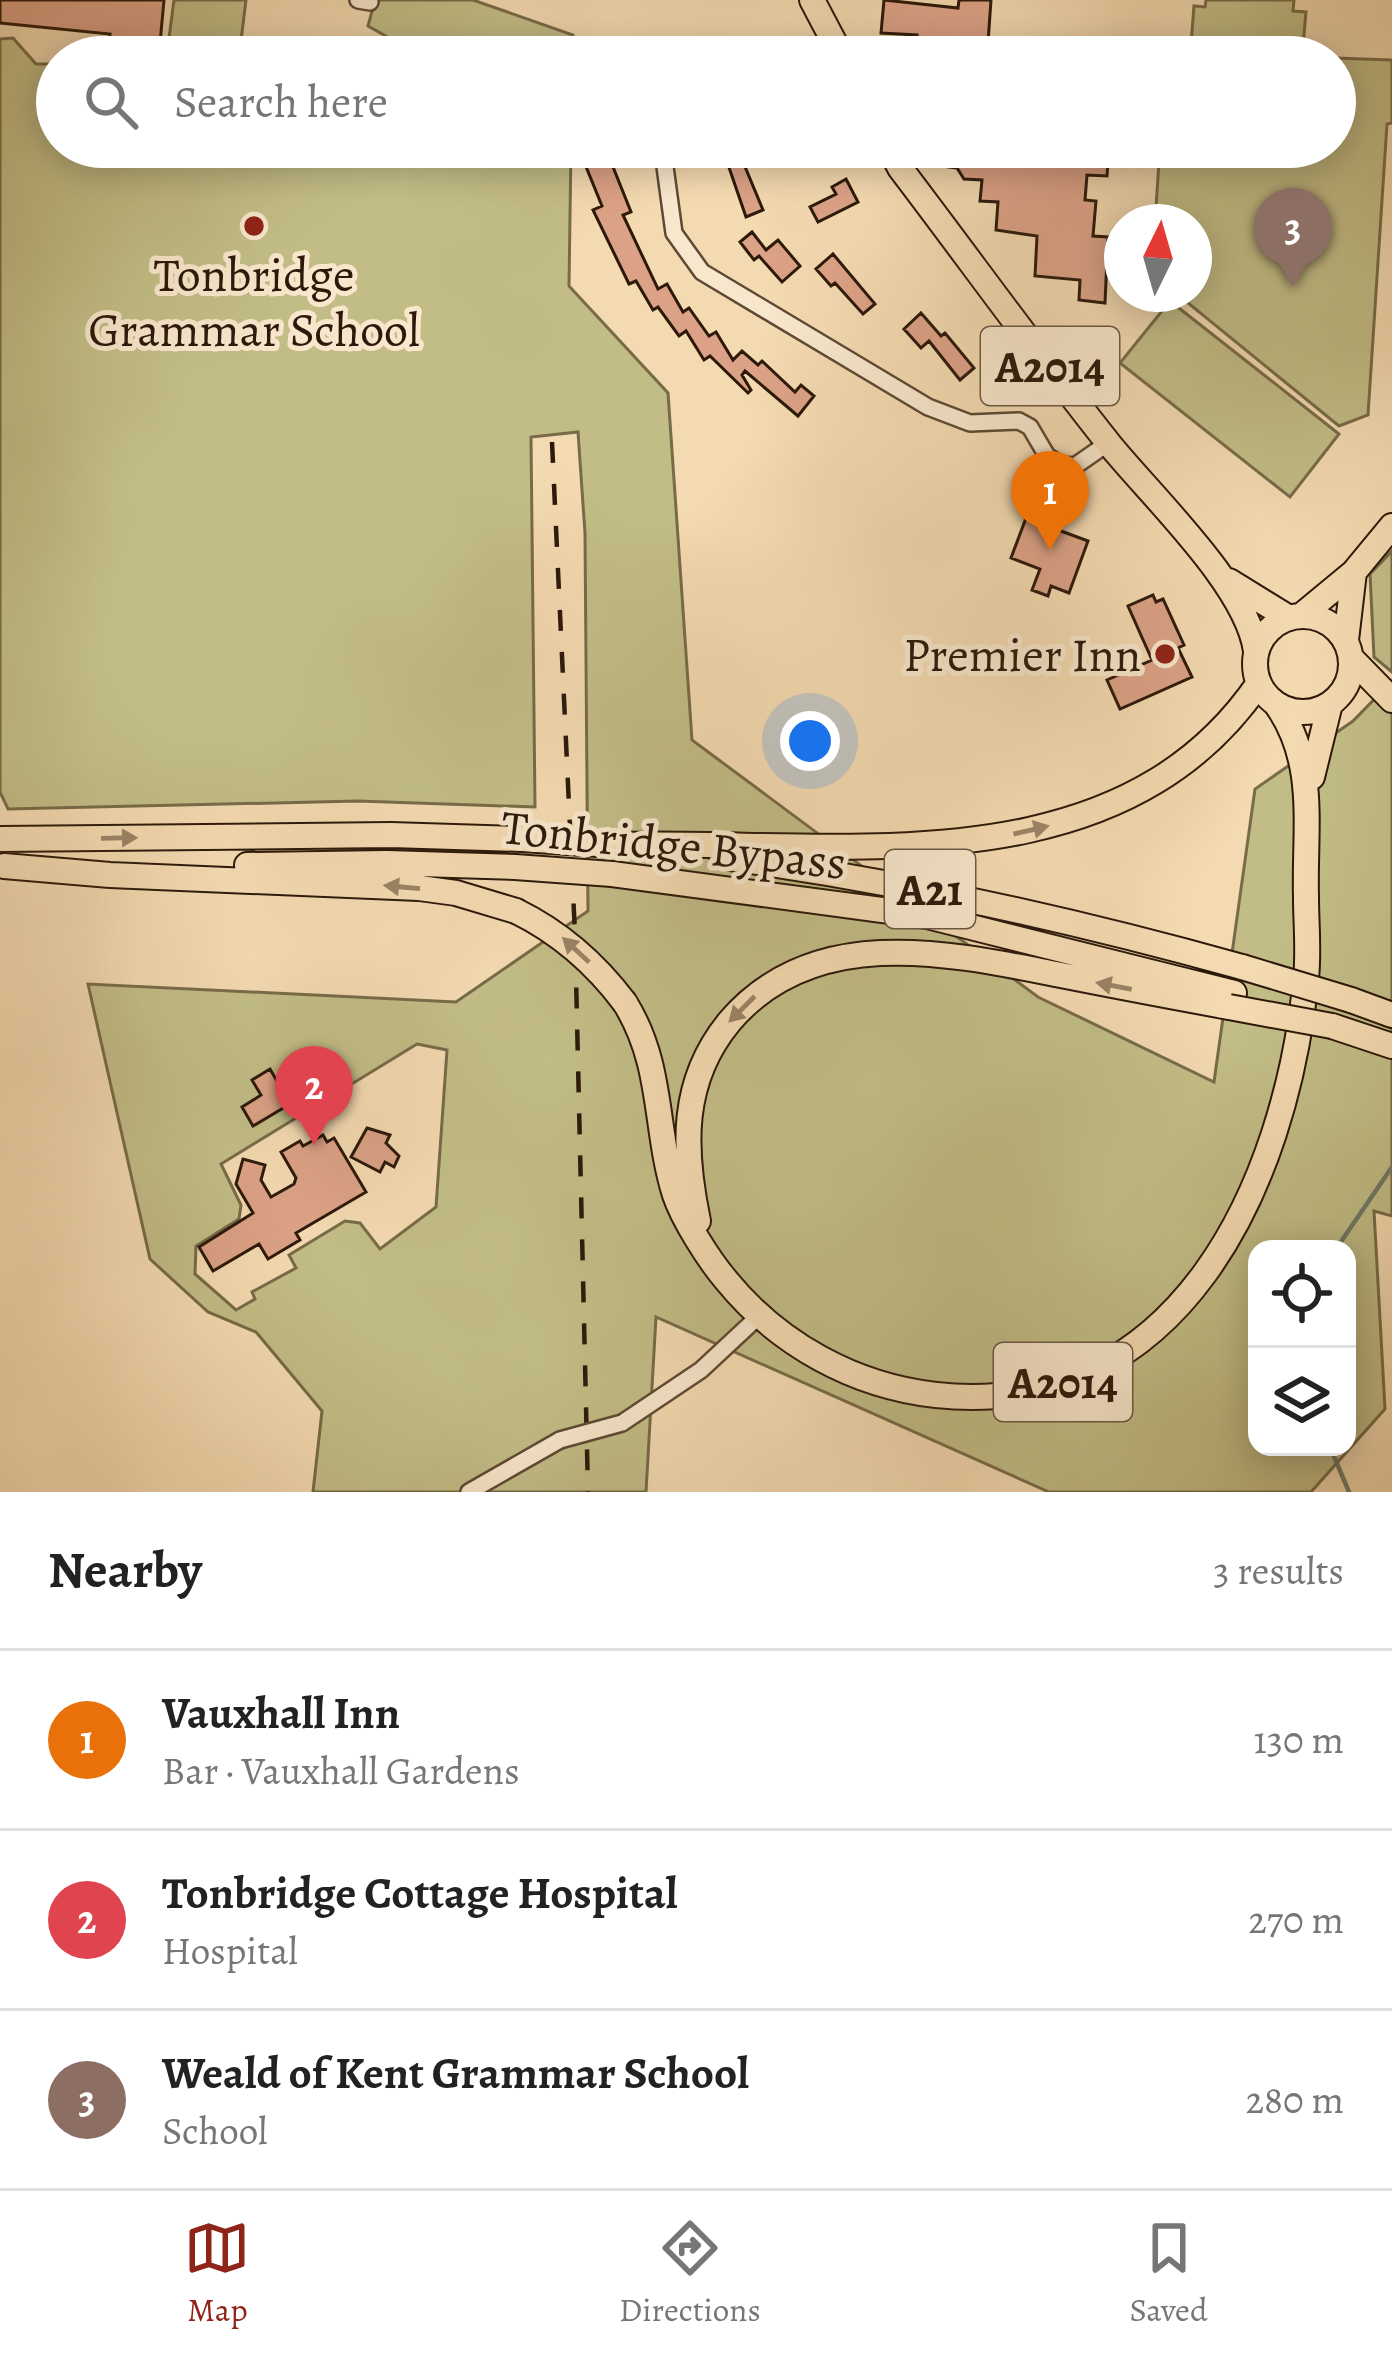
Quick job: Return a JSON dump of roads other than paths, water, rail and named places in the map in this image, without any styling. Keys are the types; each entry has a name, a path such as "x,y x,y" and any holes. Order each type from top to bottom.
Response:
{"main road":[{"path":"812,0 831,36"},
{"name":"A2014","path":"900,168 1108,443 1222,576 1249,620 1256,651"},
{"path":"1392,526 1354,572 1296,616 1268,630 1256,651 1259,683 1276,704 1303,712 1335,700 1375,694 1392,701"},
{"path":"1335,700 1350,678 1354,572"},
{"name":"A2014","path":"1222,576 1296,616"},
{"path":"1296,616 1328,622 1392,701"},
{"path":"616,845 899,846 957,842 1048,826 1088,815 1151,784 1234,716 1259,683"},
{"name":"A2014","path":"1307,803 1322,726 1335,700"},
{"name":"A2014","path":"759,1316 813,1356 843,1371 915,1393 955,1397 1022,1394 1090,1373 1151,1334 1203,1280 1255,1186 1291,1076 1306,978 1304,762 1297,739 1276,704"},
{"name":"Tonbridge Bypass","path":"0,839 391,835 616,845 938,891 1087,924 1392,1015"},
{"name":"Tonbridge Bypass","path":"2,866 387,863 613,874 927,916 1232,1000"},
{"path":"2,866 456,893 516,911 562,936 626,1003 652,1060 676,1195 685,1219 726,1281 759,1316"},
{"path":"703,1242 686,1147 696,1078 708,1053 743,1006 797,971 860,954 930,953 1232,1000 1392,1046"}],"street":[{"path":"663,168 674,233 702,272 928,407 970,423 1019,421 1030,428 1047,456 1061,465 1075,466 1108,443"},
{"path":"469,1492 560,1440 622,1423 701,1370 759,1316"}],"waterway":[{"path":"1342,1240 1392,1167"},
{"path":"1334,1456 1349,1492"}],"railway":[{"path":"552,442 575,934 588,1492"}],"place":[{"name":"Tonbridge Grammar School","path":"254,226"},
{"name":"Weald of Kent Grammar School","path":"1293,287"},
{"name":"Vauxhall Inn","path":"1050,550"},
{"name":"Premier Inn","path":"1165,654"},
{"name":"Tonbridge Cottage Hospital","path":"314,1145"}]}
